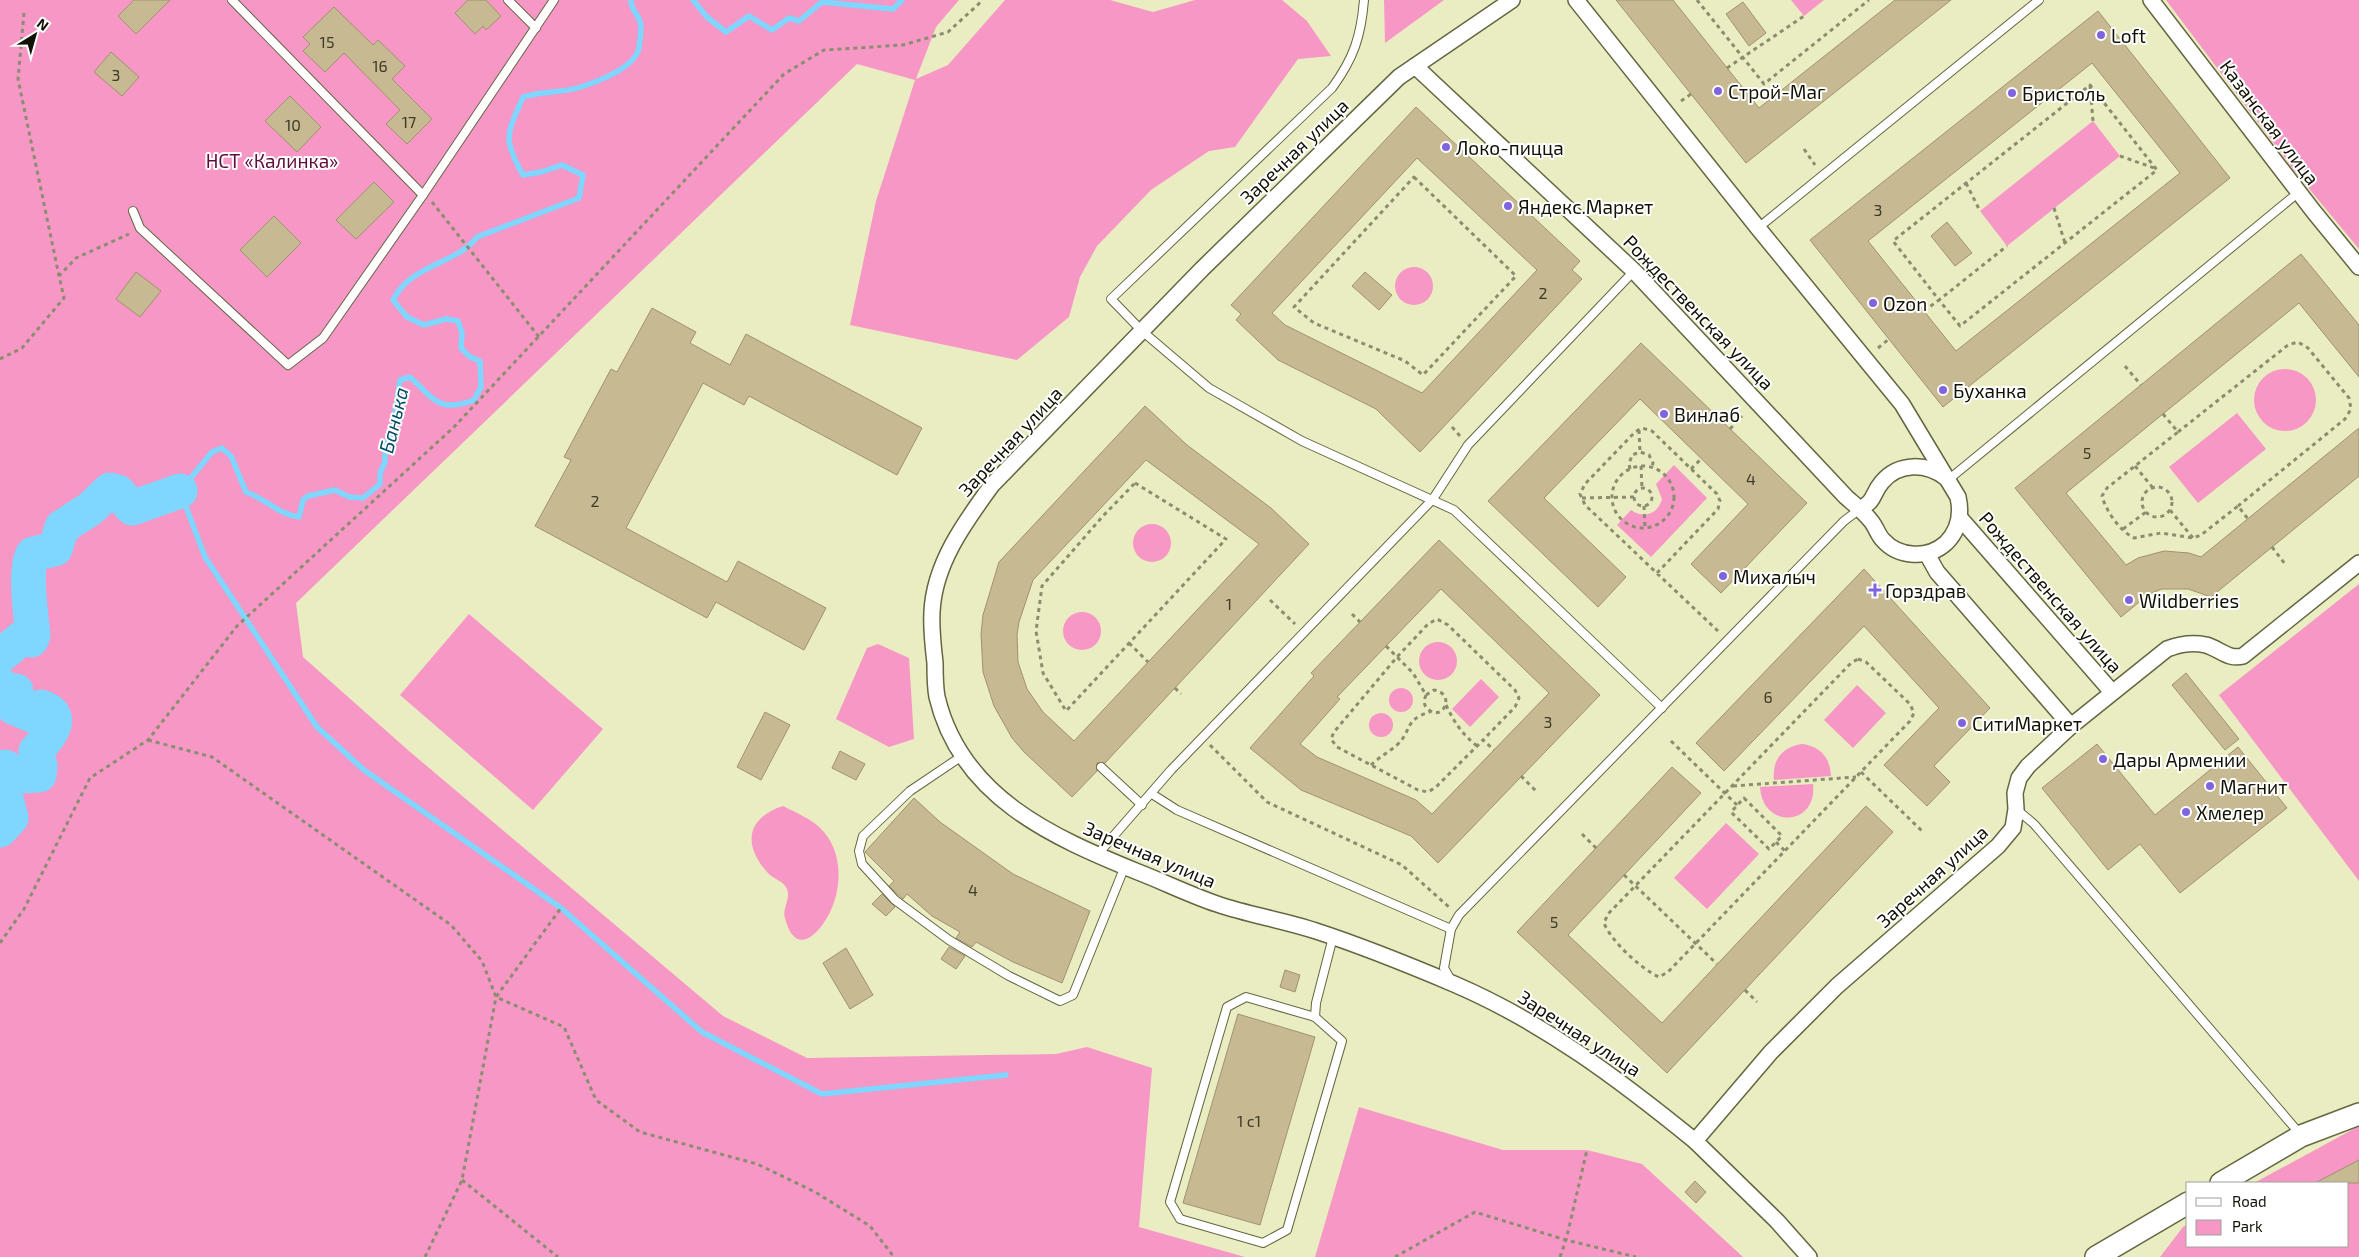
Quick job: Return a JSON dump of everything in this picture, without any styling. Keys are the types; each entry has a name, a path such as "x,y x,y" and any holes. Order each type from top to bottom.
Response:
{"street":[{"name":"Заречная улица","path":"1512,0 1415,66 1385,91 1142,331 992,485 962,525 950,548 940,575 932,611 937,696 954,742 982,782 1024,817 1097,855 1216,904 1314,930 1453,983 1512,1010 1562,1040 1644,1100 1695,1141 1772,1052 1837,986 1998,846 2013,828 2016,809 2015,793 2019,778 2028,766 2071,726 2112,692"},
{"name":"Рождественская улица","path":"1415,66 1634,271 1846,497 1873,523 1884,541 1893,548 1913,555 1927,554 1943,545 1950,538 1960,518 1958,497 1902,404 1758,228 1576,0"},
{"name":"Казанская улица","path":"2152,0 2359,268"},
{"path":"1860,509 1872,502 1881,483 1898,470 1919,466 1939,473 1948,480"},
{"name":"Рождественская улица","path":"1960,518 2112,692"},
{"path":"1927,554 1937,572 2071,726"},
{"path":"2112,692 2167,649 2185,643 2207,645 2233,659 2243,656 2359,562"},
{"path":"2223,1182 2301,1136 2359,1114"},
{"path":"1695,1141 1777,1221 1809,1257"},
{"path":"2096,1257 2186,1204"}],"lane":[{"path":"232,0 424,195"},
{"path":"508,0 536,28"},
{"path":"133,212 140,228 288,365 323,338 424,195 554,0"},
{"path":"1364,0 1362,23 1356,48 1348,66 1332,88 1111,299 1142,331 1209,388 1302,441 1454,510 1662,708"},
{"path":"1758,228 2039,0"},
{"path":"1948,480 2299,192"},
{"path":"1097,855 1203,738 1432,499 1468,445 1634,271"},
{"path":"1453,983 1444,968 1451,929 1459,915 1844,521 1860,509"},
{"path":"962,756 910,791 863,836 859,852 862,864 896,900 949,940 1008,976 1060,1001 1073,995 1125,866"},
{"path":"1101,766 1142,805"},
{"path":"1152,794 1177,810 1451,929"},
{"path":"2016,809 2034,824 2301,1136"},
{"path":"1315,1017 1316,1003 1333,938"},
{"path":"1246,997 1315,1017 1342,1040 1286,1230 1263,1243 1180,1219 1170,1202 1227,1007 1246,997"}],"path":[{"path":"0,943 24,909 90,778 148,740 237,626 454,427 784,74 824,50 903,45 948,32 983,0"},
{"path":"1697,0 1764,84 1868,0"},
{"path":"0,359 22,348 64,298 18,79 24,13"},
{"path":"1727,68 1804,16"},
{"path":"2090,85 2093,121"},
{"path":"2090,85 2157,170"},
{"path":"2090,85 1893,241 1939,300 1960,326 2157,170"},
{"path":"1681,101 1691,94"},
{"path":"1804,149 1822,176"},
{"path":"2120,156 2157,170"},
{"path":"1414,177 1516,276 1423,375 1405,361 1314,323 1294,307 1414,177"},
{"path":"1966,183 1980,211"},
{"path":"432,203 539,337"},
{"path":"2054,208 2065,243"},
{"path":"59,276 76,258 140,228"},
{"path":"1924,311 2007,246"},
{"path":"1877,349 1889,339"},
{"path":"2298,342 2308,348 2348,398 2351,409 2345,419 2201,535 2193,538 2161,533 2134,538 2123,529 2105,506 2102,496 2107,488 2135,466 2288,345 2298,342"},
{"path":"2124,366 2140,385"},
{"path":"2163,414 2178,432"},
{"path":"1730,429 1742,416"},
{"path":"1656,573 1718,509 1720,502 1717,494 1652,431 1642,428 1585,484 1580,494 1586,505 1656,573 1728,640"},
{"path":"1639,430 1640,452"},
{"path":"1630,468 1629,464 1632,456 1640,452 1649,455 1653,463 1652,467"},
{"path":"1691,469 1701,459"},
{"path":"1641,466 1642,488"},
{"path":"1641,466 1652,467 1665,474 1671,482 1675,500 1668,517 1660,524 1645,528 1630,525 1622,520 1616,511 1612,497 1616,482 1630,468 1641,466"},
{"path":"2135,466 2153,488 2164,489 2169,493 2172,504 2170,510 2159,517 2152,516 2146,512 2142,505 2143,497 2153,488"},
{"path":"1135,483 1226,539 1129,643 1066,711 1043,673 1036,631 1042,586 1102,516 1135,483"},
{"path":"1642,488 1650,490 1653,495 1651,503 1644,506 1637,504 1634,497 1637,490 1642,488"},
{"path":"1582,498 1634,497"},
{"path":"1644,506 1645,528"},
{"path":"2238,506 2248,518"},
{"path":"2170,510 2193,538"},
{"path":"2123,529 2146,512"},
{"path":"2272,547 2285,564"},
{"path":"1270,600 1304,633"},
{"path":"1352,614 1360,622"},
{"path":"1437,619 1448,624 1516,690 1519,698 1515,706 1483,740 1436,787 1428,792 1418,790 1336,747 1331,740 1334,732 1397,657 1428,624 1437,619"},
{"path":"1129,643 1148,662"},
{"path":"1386,646 1413,673 1426,695"},
{"path":"1858,659 1866,662 1910,704 1914,713 1910,721 1668,972 1659,977 1649,972 1635,960 1608,933 1604,923 1608,914 1725,793 1851,663 1858,659"},
{"path":"1175,688 1181,694"},
{"path":"1430,712 1425,707 1426,695 1434,690 1439,691 1446,699 1446,705 1453,721 1466,737 1477,746"},
{"path":"1371,765 1397,745 1410,722 1417,716 1430,712 1437,713 1443,710 1446,705"},
{"path":"1203,738 1267,802 1402,865 1459,915"},
{"path":"148,740 212,757 451,925 482,961 496,997 564,1027 596,1100 640,1132 757,1164 807,1188 870,1226 894,1257"},
{"path":"1483,740 1494,750"},
{"path":"1671,741 1737,805"},
{"path":"1861,772 1922,831"},
{"path":"1521,776 1536,791"},
{"path":"1732,786 1857,777"},
{"path":"1744,798 1782,836 1770,849 1731,812 1737,805 1744,798"},
{"path":"1582,834 1596,848"},
{"path":"1776,842 1785,851"},
{"path":"1624,874 1717,964"},
{"path":"425,1257 462,1180 496,997 561,908"},
{"path":"1745,990 1757,1002"},
{"path":"1560,1257 1566,1240 1587,1150"},
{"path":"462,1180 558,1257"},
{"path":"1395,1257 1475,1212 1566,1240 1636,1257"}],"green space":[{"name":"НСТ «Калинка»","path":"0,0 959,0 936,27 916,79 948,65 1005,0 1110,0 1153,12 1195,0 1282,0 1307,21 1331,56 1298,59 1235,147 1209,151 1151,190 1097,246 1080,277 1069,317 1017,360 850,325 876,201 915,80 857,64 296,603 303,657 409,751 723,1016 807,1058 1056,1054 1087,1047 1152,1068 1139,1227 1245,1257 0,1257"},
{"path":"1384,0 1444,0 1385,43"},
{"path":"1791,0 1824,0 1804,16"},
{"path":"2166,0 2359,0 2359,249 2296,173"},
{"path":"2093,121 2120,156 2007,246 1980,211"},
{"path":"1414,267 1428,272 1433,286 1428,300 1414,305 1400,300 1395,286 1400,272"},
{"path":"2285,369 2297,372 2307,378 2313,388 2316,400 2313,412 2307,422 2297,428 2285,431 2273,428 2263,422 2257,412 2254,400 2257,388 2263,378 2273,372"},
{"path":"2237,413 2266,449 2198,503 2169,467"},
{"path":"1674,465 1707,498 1651,557 1617,525 1631,510 1636,513 1650,514 1657,508 1662,499 1656,484"},
{"path":"1152,524 1166,529 1171,543 1166,557 1152,562 1138,557 1133,543 1138,529"},
{"path":"2359,584 2359,881 2219,695"},
{"path":"1082,612 1096,617 1101,631 1096,645 1082,650 1068,645 1063,631 1068,617"},
{"path":"469,614 603,729 533,810 400,695"},
{"path":"1438,642 1452,647 1457,661 1452,675 1438,680 1424,675 1419,661 1424,647"},
{"path":"878,644 909,658 914,739 889,747 836,719 867,648"},
{"path":"1481,679 1499,697 1470,727 1452,709"},
{"path":"1857,685 1886,713 1853,748 1824,720"},
{"path":"1401,688 1410,691 1413,700 1410,709 1401,712 1392,709 1389,700 1392,691"},
{"path":"1381,713 1390,716 1393,725 1390,734 1381,737 1372,734 1369,725 1372,716"},
{"path":"1802,744 1814,747 1823,754 1829,763 1831,776 1774,780 1775,766 1780,756 1789,748"},
{"path":"1813,784 1812,798 1807,808 1799,815 1789,817 1779,816 1770,811 1763,801 1760,787"},
{"path":"783,806 810,820 824,832 836,854 838,866 837,891 829,914 817,931 806,939 801,940 792,934 785,918 787,889 770,875 759,862 752,842 752,833 755,825 771,811"},
{"path":"1726,823 1759,854 1707,909 1674,878"},
{"path":"1359,1107 1503,1150 1587,1150 1642,1164 1743,1257 1315,1257"},
{"path":"2359,1126 2359,1257 2160,1257 2186,1225 2186,1247 2349,1247 2349,1182 2256,1182"}],"building":[{"path":"134,0 170,0 136,34 118,16"},
{"path":"468,0 486,0 501,16 486,30 483,26 475,34 455,13"},
{"path":"1616,0 1673,0 1759,108 1895,0 1951,0 1746,163"},
{"path":"1743,2 1766,33 1749,46 1726,14"},
{"path":"334,7 373,45 378,40 405,66 392,79 432,119 407,144 386,124 400,110 344,53 325,72 303,51 310,44 303,37"},
{"path":"2098,11 2230,178 1943,407 1810,240","holes":["2092,63 2180,173 1956,351 1868,241"]},
{"path":"111,52 139,77 122,96 94,72"},
{"path":"290,96 321,127 297,152 265,121"},
{"path":"1416,107 1580,261 1572,270 1582,279 1420,452 1376,409 1278,360 1236,320 1241,314 1231,305","holes":["1417,158 1537,270 1422,393 1285,325 1272,313"]},
{"path":"374,182 394,202 356,239 336,220"},
{"path":"274,216 301,243 267,277 240,250"},
{"path":"1947,222 1972,253 1955,266 1931,236"},
{"path":"2301,254 2359,325 2359,377 2299,303 2066,493 2126,565 2138,558 2164,551 2189,553 2201,557 2359,428 2359,476 2211,597 2188,589 2162,589 2149,594 2121,617 2015,488"},
{"path":"136,272 161,291 140,317 116,299"},
{"path":"1365,272 1392,295 1379,310 1352,286"},
{"path":"652,308 696,332 690,343 730,365 746,334 922,428 897,475 749,396 744,405 703,383 626,528 727,582 738,561 826,608 804,650 716,602 707,618 535,526 571,460 564,457 611,369 617,372"},
{"path":"1641,343 1807,503 1721,593 1691,564 1748,504 1640,399 1544,498 1626,577 1598,607 1488,501"},
{"path":"1145,406 1187,445 1271,508 1309,544 1105,763 1097,763 1097,771 1072,797 1024,752 1012,738 994,706 983,672 981,634 983,615 999,562","holes":["1146,460 1259,544 1074,741 1043,712 1027,689 1018,662 1017,635 1019,622 1033,580"]},
{"path":"1439,540 1600,695 1438,863 1411,836 1301,790 1250,748 1314,676 1311,673","holes":["1441,589 1549,693 1432,814 1416,800 1317,757 1300,744 1340,699 1337,697"]},
{"path":"1864,569 1990,708 1934,766 1950,782 1927,806 1884,765 1939,708 1864,626 1724,771 1696,743"},
{"path":"2186,673 2239,739 2225,750 2172,685"},
{"path":"765,712 790,725 761,780 737,767"},
{"path":"2097,744 2155,815 2238,747 2287,808 2180,893 2140,844 2108,870 2042,788"},
{"path":"840,751 865,764 856,780 832,768"},
{"path":"1672,767 1701,793 1568,935 1662,1023 1866,806 1893,832 1667,1073 1517,932"},
{"path":"914,798 940,822 1013,874 1090,911 1062,983 1013,962 976,942 972,947 956,938 960,932 932,916 907,894 903,899 889,886 894,881 865,852"},
{"path":"882,894 895,907 886,916 872,904"},
{"path":"949,947 965,956 956,969 941,959"},
{"path":"846,948 873,995 850,1009 823,963"},
{"path":"1285,970 1300,975 1295,992 1280,987"},
{"path":"1238,1014 1315,1037 1260,1225 1183,1203"},
{"path":"2359,1160 2359,1183 2317,1182"},
{"path":"1695,1181 1706,1192 1696,1203 1685,1192"}],"waterway":[{"name":"Банька","path":"631,0 640,21 641,31 639,48 631,62 615,73 581,87 523,97 510,128 509,136 512,152 523,175 541,172 562,165 583,175 579,198 477,237 458,253 411,278 393,300 407,317 424,325 446,319 458,321 462,333 461,348 470,357 480,361 481,387 474,400 462,404 445,404 432,398 410,377 400,380 392,433 385,446 385,462 380,473 380,484 363,498 349,497 335,490 308,496 303,500 299,517 285,513 246,492 231,456 222,448 212,452 180,491 205,557 317,727 364,770 561,908 702,1032 822,1094 1006,1075"},
{"name":"Банька","path":"693,0 707,17 726,32 749,16 772,30 789,18 799,21 822,2 893,9 902,0"},
{"name":"Банька","path":"0,656 22,638 31,640 33,635 29,593 30,561 33,554 55,549 62,527 90,509 110,490 118,492 132,508 180,491"},
{"name":"Банька","path":"0,684 3,690 16,691 13,707 32,715 41,707 49,711 54,716 55,721 50,734 36,751 40,766 39,775 20,776 5,767 0,773"},
{"name":"Банька","path":"0,792 7,802 11,818 0,830"}],"place":[{"name":"Loft","path":"2101,35"},
{"name":"Строй-Маг","path":"1718,91"},
{"name":"Бристоль","path":"2012,93"},
{"name":"Локо-пицца","path":"1446,147"},
{"name":"Яндекс.Маркет","path":"1508,206"},
{"name":"Ozon","path":"1873,303"},
{"name":"Буханка","path":"1943,390"},
{"name":"Винлаб","path":"1664,414"},
{"name":"Михалыч","path":"1723,576"},
{"name":"Горздрав","path":"1875,590"},
{"name":"Wildberries","path":"2129,600"},
{"name":"СитиМаркет","path":"1962,723"},
{"name":"Дары Армении","path":"2103,759"},
{"name":"Магнит","path":"2210,786"},
{"name":"Хмелер","path":"2186,812"}]}
